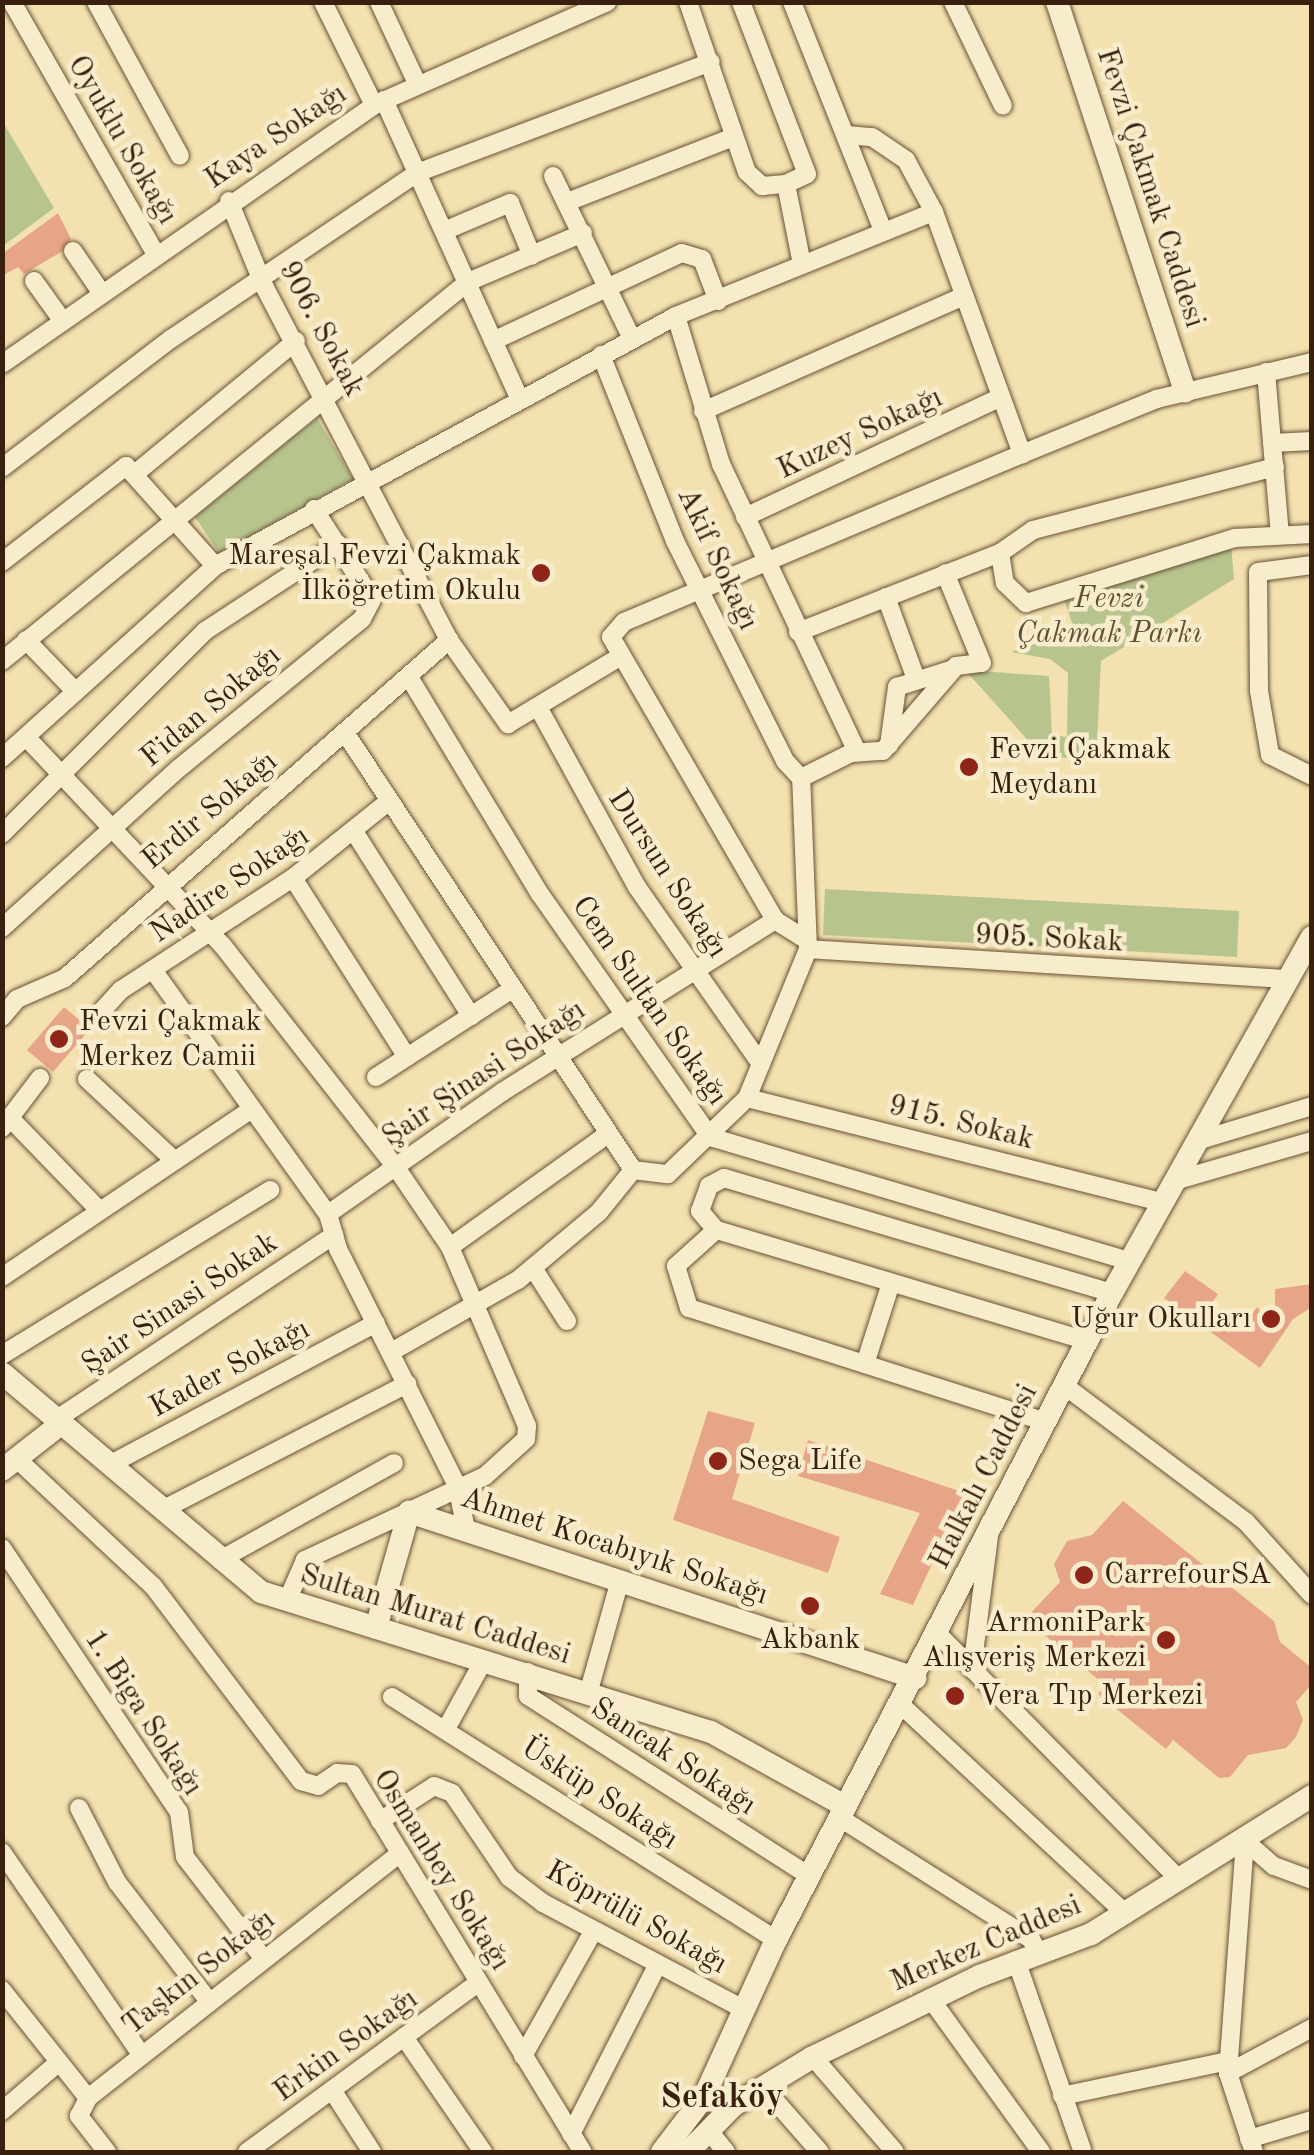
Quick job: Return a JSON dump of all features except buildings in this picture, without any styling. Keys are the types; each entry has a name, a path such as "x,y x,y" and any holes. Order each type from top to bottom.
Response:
{"street":[{"name":"Oyuklu Sokağı","path":"12,2 155,253"},
{"path":"96,2 180,156"},
{"path":"324,2 417,173 519,398"},
{"path":"379,2 417,83"},
{"name":"Kaya Sokağı","path":"2,364 229,201 379,102 607,2"},
{"path":"688,2 747,172 762,186 786,184 807,174 741,2"},
{"path":"792,2 882,228"},
{"path":"954,2 1004,106"},
{"name":"Fevzi Çakmak Caddesi","path":"1057,2 1185,392"},
{"path":"2,468 261,278 417,173 711,62"},
{"path":"847,135 895,147 934,212 997,400 1022,454"},
{"path":"567,202 734,137"},
{"path":"553,176 632,339"},
{"path":"786,184 802,264"},
{"name":"906. Sokak","path":"229,201 261,278 327,397 449,640 508,724 538,707"},
{"path":"444,231 510,202 532,256"},
{"path":"2,758 215,566 366,480 676,316 882,228 934,212"},
{"path":"2,661 171,516 327,397 468,282 583,233"},
{"path":"73,251 101,292"},
{"path":"493,340 682,253 702,259 718,301"},
{"path":"34,282 62,320"},
{"path":"703,410 962,297"},
{"path":"676,316 703,410 745,517 858,752"},
{"path":"138,472 296,342"},
{"name":"Akif Sokağı","path":"601,355 701,592 785,762 801,778"},
{"path":"805,943 775,920 621,656 611,637 624,622 766,566 1022,454 1185,392 1312,362"},
{"path":"1266,372 1280,535"},
{"name":"Kuzey Sokağı","path":"745,517 997,400"},
{"path":"1272,444 1312,441"},
{"path":"798,632 1000,553 1052,523 1274,467"},
{"path":"2,562 116,469 138,472 215,566"},
{"name":"Fidan Sokağı","path":"2,928 112,826 362,619 372,599 314,509"},
{"path":"1000,553 1004,583 1026,603 1254,536 1312,534"},
{"path":"1254,536 1260,691 1270,755 1312,776"},
{"path":"2,834 58,770 205,631 338,544"},
{"path":"1258,572 1312,565"},
{"path":"889,746 896,689 916,679 982,664 945,574"},
{"path":"886,597 916,679"},
{"path":"26,640 74,690"},
{"name":"Erdir Sokağı","path":"2,1017 17,999 64,978 167,882 346,734 449,640"},
{"path":"538,707 621,656"},
{"path":"346,734 555,1058 633,1170 668,1174 746,1098 805,943 801,778 858,752 889,746 954,668"},
{"name":"Cem Sultan Sokağı","path":"409,676 540,894 710,1136 1129,1261"},
{"name":"Dursun Sokağı","path":"538,707 636,887 761,1064"},
{"path":"26,737 213,934 395,1166 450,1247 527,1429 484,1476 305,1560 287,1602"},
{"name":"Nadire Sokağı","path":"100,1013 153,970 213,934 355,834 389,801"},
{"path":"355,834 471,1016"},
{"path":"293,878 407,1057"},
{"name":"Şair Şinasi Sokağı","path":"328,1214 555,1058 775,920"},
{"name":"Halkalı Caddesi","path":"662,2152 704,2097 741,2008 1112,1293 1312,937"},
{"name":"905. Sokak","path":"805,943 1288,979"},
{"path":"153,970 328,1214 334,1235 457,1486 466,1528"},
{"path":"376,1076 511,990"},
{"path":"40,1078 6,1123 100,1211"},
{"path":"87,1079 174,1161"},
{"name":"915. Sokak","path":"746,1098 1168,1191"},
{"path":"1197,1142 1312,1106"},
{"path":"2,1277 252,1109"},
{"path":"450,1247 608,1134"},
{"path":"1168,1191 1312,1141"},
{"path":"391,1352 533,1268 633,1170"},
{"path":"1087,1342 716,1230 700,1211 709,1186 724,1178 1112,1293"},
{"path":"2,1355 270,1190"},
{"path":"716,1230 676,1266 688,1308 1046,1422"},
{"name":"Şair Sinasi Sokak","path":"59,1421 334,1235"},
{"path":"533,1268 567,1322"},
{"path":"865,1364 890,1282"},
{"name":"Kader Sokağı","path":"112,1464 376,1323"},
{"name":"Sultan Murat Caddesi","path":"2,1373 220,1560 287,1602 528,1672 712,1732 842,1812"},
{"path":"162,1510 408,1384"},
{"path":"1065,1386 1246,1522 1308,1584"},
{"path":"9,1464 59,1421"},
{"path":"220,1560 394,1463"},
{"name":"Osmanbey Sokağı","path":"9,1464 153,1586 301,1781 318,1786 337,1773 352,1774 584,2152"},
{"path":"376,1628 409,1512"},
{"name":"Ahmet Kocabıyık Sokağı","path":"409,1512 915,1678"},
{"path":"972,1669 973,1627 990,1531"},
{"name":"1. Biga Sokağı","path":"2,1548 178,1812 185,1856 263,1958"},
{"path":"588,1694 620,1580"},
{"path":"938,1634 1176,1875"},
{"path":"446,1730 484,1660"},
{"name":"Sancak Sokağı","path":"528,1672 528,1696 810,1876"},
{"name":"Üsküp Sokağı","path":"392,1696 776,1940"},
{"path":"900,1704 1126,1914"},
{"name":"Köprülü Sokağı","path":"380,1820 434,1786 452,1793 509,1877 593,1932 741,2008"},
{"name":"Merkez Caddesi","path":"688,2152 763,2087 813,2057 930,1998 1126,1914 1176,1875 1244,1841 1312,1796"},
{"path":"78,1808 117,1882 208,2000"},
{"path":"842,1812 1030,1940 1027,1956 1062,2096 1081,2152"},
{"path":"1244,1841 1274,1866 1310,1884"},
{"path":"1244,1841 1228,2067 1252,2146 1312,2120"},
{"path":"2,1852 140,2053"},
{"name":"Taşkın Sokağı","path":"88,2098 140,2053 400,1853"},
{"path":"523,2056 593,1932"},
{"path":"572,2134 658,1964"},
{"name":"Erkin Sokağı","path":"258,2149 478,1983"},
{"path":"3,1992 88,2098 79,2116 107,2152"},
{"path":"930,1998 1041,2152"},
{"path":"1062,2096 1228,2067 1312,2028"},
{"path":"404,2037 483,2152"},
{"path":"813,2057 896,2152"},
{"path":"2,2111 58,2062"},
{"path":"763,2087 820,2152"},
{"path":"332,2090 372,2152"},
{"path":"709,2131 726,2152"}],"green space":[{"path":"3,122 54,208 2,246"},
{"path":"317,418 353,479 219,553 195,517"},
{"name":"Fevzi Çakmak Parkı","path":"1231,543 1234,579 1101,661 1096,759 1043,757 965,670 1049,676 1052,735 1067,737 1068,673 1050,659 1011,652 1074,629 1063,596"},
{"path":"825,889 1239,911 1237,957 823,935"}],"place":[{"name":"Mareşal Fevzi Çakmak İlköğretim Okulu","path":"541,573"},
{"name":"Fevzi Çakmak Meydanı","path":"969,767"},
{"name":"Fevzi Çakmak Merkez Camii","path":"59,1039"},
{"name":"Uğur Okulları","path":"1271,1319"},
{"name":"Sega Life","path":"718,1461"},
{"name":"CarrefourSA","path":"1084,1575"},
{"name":"Akbank","path":"810,1606"},
{"name":"ArmoniPark Alışveriş Merkezi","path":"1166,1640"},
{"name":"Vera Tıp Merkezi","path":"955,1696"}],"district":[{"name":"Sefaköy","path":"722,2098"}]}
